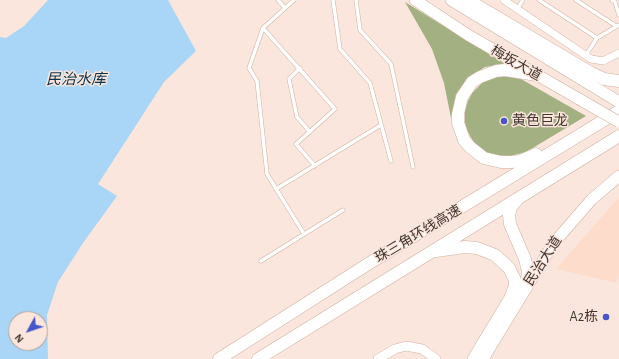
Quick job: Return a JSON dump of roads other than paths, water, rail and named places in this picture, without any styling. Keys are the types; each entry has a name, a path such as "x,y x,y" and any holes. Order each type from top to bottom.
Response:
{"highway":[{"path":"468,0 591,74 604,79 619,81"},
{"path":"537,75 505,70 496,71 480,77 467,89 459,105 458,123 464,140 476,153 492,161 520,161 537,154 619,103"},
{"name":"珠三角环线高速","path":"219,359 361,268 619,111"},
{"name":"珠三角环线高速","path":"258,359 422,256 619,136"},
{"path":"521,196 511,207 509,215 510,224 525,259 528,271 526,288"},
{"path":"422,256 446,249 465,247 477,248 495,255 509,268 515,280 512,296"}],"main road":[{"name":"梅坂大道","path":"415,0 468,35 619,122"},
{"name":"梅坂大道","path":"451,0 619,103"},
{"name":"民治大道","path":"483,359 546,254 563,231 592,200 619,176"},
{"name":"民治大道","path":"473,359 512,296"}],"street":[{"path":"504,0 597,61 603,61 619,53"},
{"path":"378,359 395,348 406,346 422,349 436,359"}],"lane":[{"path":"278,0 285,8"},
{"path":"294,0 263,28 249,68 257,81 267,174 304,234"},
{"path":"333,0 340,49 370,83 391,161"},
{"path":"356,0 360,30 391,64 413,167"},
{"path":"517,9 523,0"},
{"path":"540,0 597,38"},
{"path":"576,0 618,25 597,38 586,55"},
{"path":"612,0 615,2 619,15"},
{"path":"263,28 336,109 296,144 315,166"},
{"path":"300,68 289,79 297,117 310,132"},
{"path":"276,189 381,125"},
{"path":"261,261 343,210"}],"water":[{"name":"民治水库","path":"48,0 168,0 196,51 164,82 98,184 117,196 83,243 58,282 48,312 8,311 8,351 48,351 48,359 0,359 0,37 6,38 24,26"}],"place":[{"name":"黄色巨龙","path":"504,121"},
{"name":"A2栋","path":"606,317"}]}
